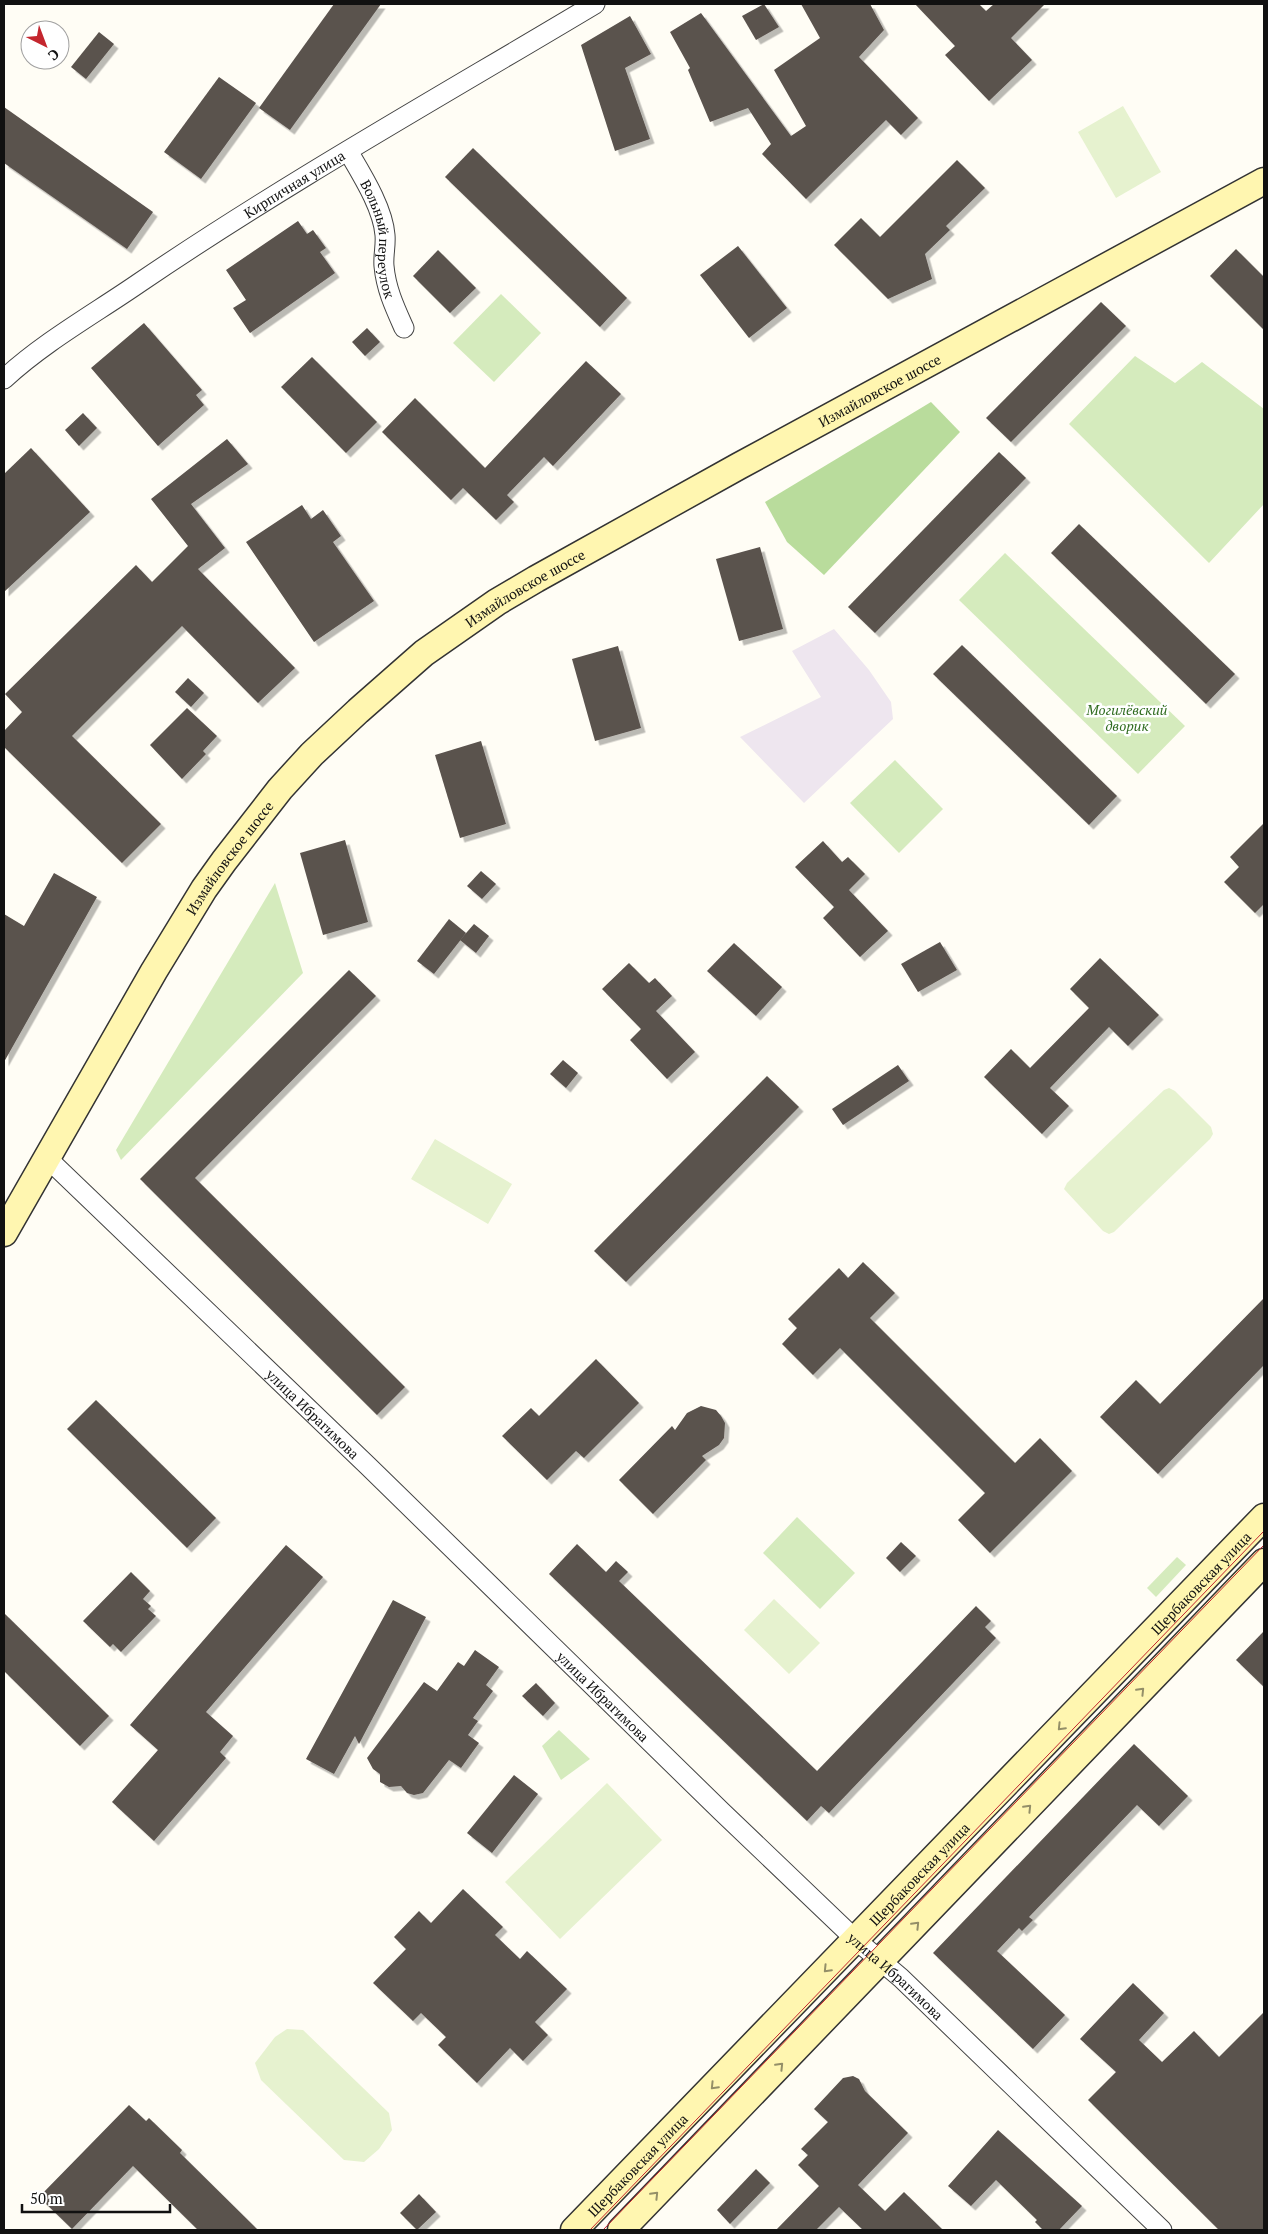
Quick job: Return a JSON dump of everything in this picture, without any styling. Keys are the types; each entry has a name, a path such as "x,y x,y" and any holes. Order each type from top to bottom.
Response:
{"main road":[{"name":"Измайловское шоссе","path":"4,1234 154,971 204,890 235,846 280,789 312,754 424,653 497,602 536,579 739,466 1264,181"},
{"name":"Щербаковская улица","path":"574,2230 1264,1516"},
{"path":"621,2230 1264,1562"}],"street":[{"name":"Кирпичная улица","path":"4,379 51,342 158,270 348,151 596,4"},
{"name":"Вольный переулок","path":"348,151 369,186 376,206 385,235 384,265 389,294 404,328"},
{"name":"улица Ибрагимова","path":"47,1158 368,1466 856,1940 882,1960 1162,2230"}],"shaded area":[{"path":"834,629 869,670 891,702 893,719 804,803 740,737 821,697 792,651"}],"green space":[{"path":"1123,106 1161,172 1116,198 1078,132"},
{"path":"501,294 541,333 494,382 453,343"},
{"path":"1135,356 1175,383 1202,362 1264,409 1264,504 1209,563 1069,424"},
{"path":"931,402 960,432 824,575 787,542 765,502"},
{"name":"Могилёвский дворик","path":"1005,553 1185,726 1138,774 959,600"},
{"path":"895,760 943,809 899,853 850,803"},
{"path":"275,883 303,973 121,1160 116,1150"},
{"path":"1169,1088 1175,1091 1211,1127 1213,1134 1114,1232 1109,1234 1103,1231 1064,1189 1067,1183 1164,1090"},
{"path":"435,1139 512,1184 488,1224 411,1179"},
{"path":"797,1517 855,1573 820,1609 763,1553"},
{"path":"1177,1557 1186,1565 1156,1597 1147,1588"},
{"path":"774,1599 820,1643 789,1674 744,1630"},
{"path":"559,1730 590,1759 561,1780 542,1746"},
{"path":"607,1783 662,1840 560,1939 505,1882"},
{"path":"287,2029 303,2030 389,2113 392,2130 379,2149 364,2162 344,2160 261,2080 255,2063 275,2037"}],"building":[{"path":"334,4 381,4 290,130 259,108"},
{"path":"764,4 779,27 756,40 742,16"},
{"path":"801,4 870,4 884,30 859,57 918,118 901,135 886,120 806,199 762,154 771,144 748,108 710,122 688,70 690,68 670,32 701,13 791,136 806,126 774,70 820,38"},
{"path":"915,4 979,4 986,11 994,4 1045,4 1011,38 1032,60 989,101 945,55 955,46"},
{"path":"630,16 651,54 625,68 650,139 615,151 581,45"},
{"path":"99,32 114,44 86,79 71,67"},
{"path":"219,77 256,103 201,179 164,152"},
{"path":"4,107 153,212 127,249 4,163"},
{"path":"473,148 627,298 600,327 445,177"},
{"path":"957,160 985,188 946,226 950,230 925,254 932,279 888,299 834,245 861,218 880,237"},
{"path":"298,221 307,234 313,230 326,248 320,252 335,273 250,333 233,308 246,300 226,270"},
{"path":"738,246 787,308 749,338 700,275"},
{"path":"1236,249 1264,277 1264,330 1210,276"},
{"path":"438,250 476,288 450,313 413,276"},
{"path":"1101,302 1126,326 1011,442 986,418"},
{"path":"144,323 202,390 196,395 204,405 158,446 91,368"},
{"path":"367,328 380,342 365,356 352,342"},
{"path":"312,357 377,422 346,453 281,387"},
{"path":"586,361 621,394 553,466 544,457 507,495 514,502 496,520 463,488 451,500 382,432 415,398 485,468"},
{"path":"83,413 97,428 79,446 65,430"},
{"path":"227,439 248,464 191,504 225,548 198,569 295,668 258,703 182,626 72,736 161,824 122,863 4,747 4,731 22,712 5,694 136,565 152,582 188,546 151,499"},
{"path":"31,448 90,512 4,592 4,474"},
{"path":"999,452 1026,478 875,633 848,607"},
{"path":"302,505 311,519 323,510 341,536 333,542 374,601 314,642 246,542"},
{"path":"1079,524 1235,674 1206,704 1051,553"},
{"path":"760,547 783,629 739,641 716,559"},
{"path":"962,645 1117,796 1089,825 933,674"},
{"path":"618,646 641,728 595,741 572,659"},
{"path":"188,678 204,693 191,707 175,692"},
{"path":"187,708 217,736 203,751 206,754 182,779 150,745"},
{"path":"481,741 506,824 460,838 435,755"},
{"path":"1264,823 1264,904 1255,913 1224,882 1239,867 1230,857"},
{"path":"345,840 368,922 323,935 300,853"},
{"path":"823,841 842,862 848,857 865,874 849,890 888,931 860,957 823,918 834,907 795,867"},
{"path":"481,871 496,884 482,899 467,886"},
{"path":"54,873 97,897 4,1062 4,914 24,926"},
{"path":"449,919 466,933 434,974 417,961"},
{"path":"474,924 489,936 476,953 460,940"},
{"path":"940,942 957,970 918,992 901,964"},
{"path":"734,943 782,987 756,1016 707,971"},
{"path":"1100,958 1159,1015 1128,1046 1109,1027 1050,1088 1069,1106 1042,1134 984,1077 1011,1049 1030,1068 1089,1008 1070,989"},
{"path":"629,963 649,983 655,978 672,996 656,1011 695,1052 667,1079 630,1040 641,1029 602,989"},
{"path":"349,970 376,996 195,1178 405,1387 377,1415 140,1179"},
{"path":"563,1060 578,1073 566,1088 550,1074"},
{"path":"898,1065 909,1081 843,1125 832,1109"},
{"path":"767,1076 799,1107 626,1282 594,1251"},
{"path":"863,1262 895,1293 870,1318 1015,1463 1040,1438 1072,1471 990,1553 958,1520 985,1493 840,1348 813,1375 782,1344 797,1328 788,1319 839,1268 848,1278"},
{"path":"1264,1298 1264,1365 1158,1474 1100,1417 1136,1380 1160,1404"},
{"path":"596,1359 639,1403 584,1458 576,1451 547,1480 502,1436 531,1408 539,1416"},
{"path":"96,1400 216,1518 187,1548 67,1429"},
{"path":"701,1406 716,1410 721,1416 725,1423 724,1438 719,1445 702,1456 706,1460 653,1514 619,1480 672,1426 675,1430 687,1413"},
{"path":"901,1542 916,1556 900,1572 886,1558"},
{"path":"577,1544 606,1572 616,1561 628,1572 619,1581 817,1771 976,1606 991,1621 985,1627 996,1638 829,1813 821,1806 807,1821 549,1574"},
{"path":"286,1545 323,1577 206,1712 233,1736 220,1752 226,1758 154,1841 112,1802 158,1750 130,1725"},
{"path":"131,1572 150,1591 143,1599 151,1606 148,1609 156,1616 121,1652 113,1644 110,1647 83,1621"},
{"path":"393,1600 426,1617 359,1744 355,1736 334,1774 306,1759"},
{"path":"4,1613 109,1716 80,1746 4,1671"},
{"path":"1264,1631 1264,1687 1236,1660"},
{"path":"475,1650 499,1667 486,1685 493,1691 473,1718 478,1721 468,1735 479,1743 461,1768 449,1760 423,1793 414,1795 407,1793 401,1786 389,1787 380,1782 380,1774 373,1769 367,1758 424,1682 437,1691 458,1662 464,1666"},
{"path":"536,1683 555,1703 543,1716 522,1696"},
{"path":"1134,1744 1188,1796 1159,1826 1137,1805 1029,1917 1033,1920 1022,1931 1019,1928 997,1951 1065,2015 1033,2049 933,1953"},
{"path":"514,1775 538,1794 492,1853 467,1833"},
{"path":"463,1889 503,1927 495,1935 520,1959 527,1951 567,1989 535,2022 548,2035 523,2061 510,2048 477,2083 438,2045 446,2037 421,2013 413,2021 373,1983 406,1949 394,1937 419,1911 431,1923"},
{"path":"1133,1983 1164,2013 1139,2040 1162,2062 1194,2031 1219,2057 1264,2012 1264,2230 1219,2230 1088,2100 1116,2072 1080,2039"},
{"path":"853,2076 859,2079 865,2091 908,2133 858,2185 885,2211 904,2192 943,2230 863,2230 839,2207 816,2230 776,2230 819,2186 798,2165 808,2155 801,2149 828,2122 814,2109 843,2078"},
{"path":"129,2105 146,2121 149,2118 182,2150 180,2153 258,2230 198,2230 133,2166 72,2229 39,2197"},
{"path":"998,2130 1082,2206 1059,2230 1043,2230 1035,2222 1037,2220 996,2180 971,2206 948,2186"},
{"path":"756,2169 770,2183 730,2224 717,2210"},
{"path":"419,2194 436,2212 417,2230 400,2213"}],"tram line":[{"path":"590,2230 1264,1531"},
{"path":"603,2230 1264,1545"}]}
